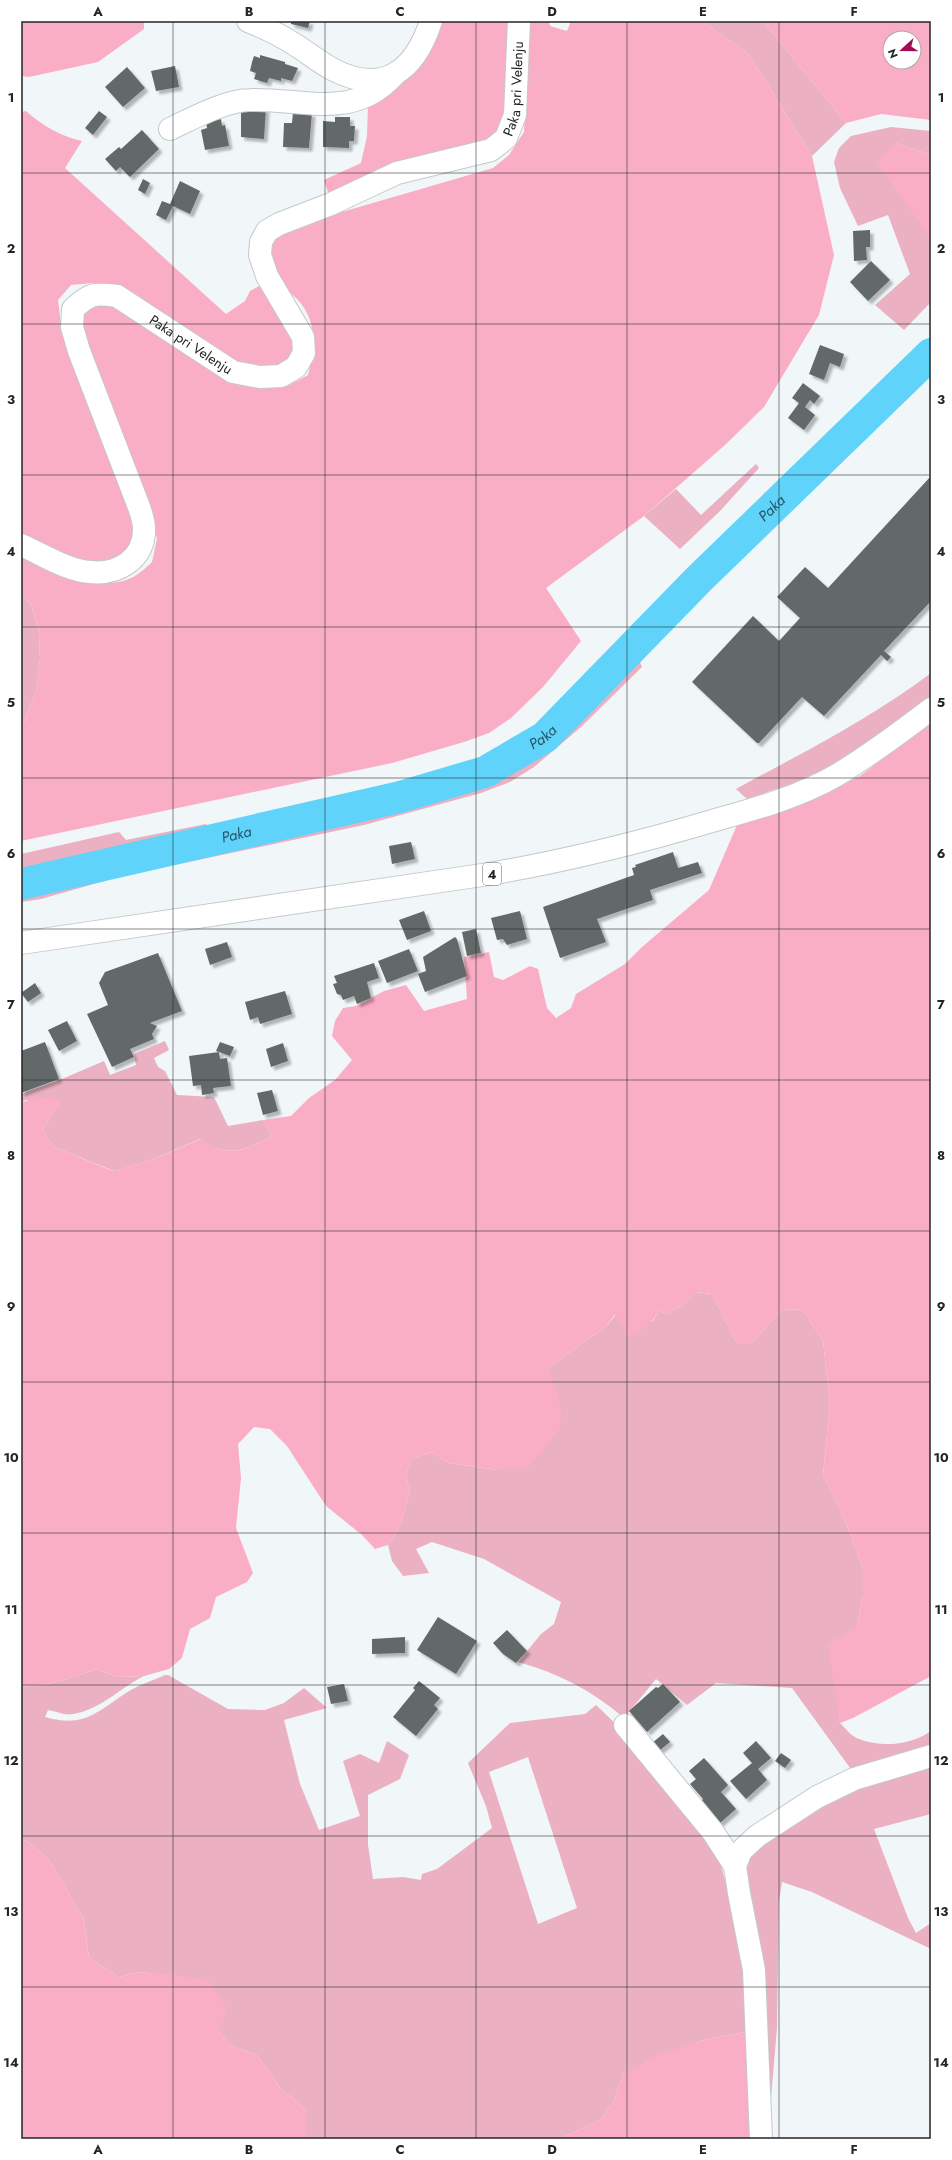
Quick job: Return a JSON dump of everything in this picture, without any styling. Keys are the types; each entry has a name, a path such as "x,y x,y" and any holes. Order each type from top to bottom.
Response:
{"street":[{"path":"248,21 294,44 332,69 354,78 376,81 394,75"},
{"path":"170,129 203,112 248,100 333,104 357,101 377,91 413,59 431,21"},
{"name":"Paka pri Velenju","path":"21,545 70,568 90,572 113,571 131,562 139,548 144,528 139,507 79,351 72,327 73,308 85,297 99,293 117,296 233,372 260,378 281,376 296,367 304,352 303,337 267,276 260,255 261,242 267,231 279,224 331,204 397,173 490,150 506,138 515,115 519,21"},
{"name":"4","path":"21,943 481,876 559,862 615,848 793,796 836,775 898,735 931,709"},
{"path":"625,1725 713,1832 735,1866 754,1970 761,2139"},
{"path":"735,1866 741,1851 757,1836 817,1797 854,1779 931,1756"}],"shaded area":[{"path":"21,21 144,21 144,29 98,62 29,77 21,76"},
{"path":"436,21 518,21 510,113 500,135 330,199 324,180 361,163 367,136 368,104"},
{"path":"529,21 549,21 550,26 567,31 571,21 703,21 749,55 812,156 834,255 819,315 764,407 725,445 644,516 546,588 581,641 543,687 511,718 489,733 464,742 392,763 21,841 21,724 24,722 36,692 40,659 39,632 31,604 21,595 21,554 62,572 92,581 107,583 122,581 135,576 152,562 157,538 78,321 93,297 119,307 220,377 260,386 289,385 308,375 313,345 312,326 309,316 297,299 273,275 265,238 335,214 493,168 509,155 524,132"},
{"path":"703,21 763,21 846,123 812,156 749,55"},
{"path":"763,21 931,21 931,120 881,114 846,123"},
{"path":"26,111 52,130 82,141 65,168 226,314 245,301 250,291 263,284 296,342 293,356 279,367 258,372 216,352 119,291 93,283 71,285 58,300 62,333 128,496 135,534 127,555 97,566 21,538 21,112"},
{"path":"891,127 931,131 931,155 896,143 928,235 931,239 931,302 904,330 875,305 910,274 888,215 858,226 840,188 834,162 839,148 851,136"},
{"path":"896,143 931,155 931,239 876,162"},
{"path":"756,464 759,468 720,511 680,549 644,516 676,489 701,515"},
{"path":"21,595 31,604 39,632 40,659 36,692 24,722 21,724"},
{"path":"638,657 642,667 581,727 534,767 510,782 481,793 364,825 122,876 41,899 21,902 21,888 277,834 420,800 458,790 477,783 513,766 546,743 578,716"},
{"path":"931,673 931,696 884,732 833,765 791,784 747,799 736,789 811,749 860,720 908,690"},
{"path":"931,722 931,1676 853,1718 840,1723 828,1644 857,1626 863,1595 863,1568 846,1523 823,1475 830,1403 823,1341 803,1310 782,1309 751,1344 737,1344 712,1294 697,1292 683,1305 667,1314 659,1311 649,1325 641,1331 631,1335 625,1336 624,1326 615,1315 606,1326 547,1369 551,1373 561,1409 560,1428 528,1468 498,1470 449,1463 432,1452 411,1459 406,1476 410,1490 400,1526 388,1545 375,1549 362,1535 326,1506 287,1446 270,1429 254,1427 238,1444 241,1478 236,1528 253,1573 247,1582 216,1597 210,1618 190,1629 182,1658 169,1669 144,1676 117,1677 97,1669 54,1683 21,1687 21,1102 49,1097 61,1101 61,1107 54,1111 43,1130 54,1147 113,1171 151,1160 201,1139 220,1149 228,1151 253,1145 272,1137 263,1120 291,1116 309,1098 335,1080 352,1060 332,1036 335,1021 343,1008 356,1006 384,991 406,985 424,1011 467,999 464,957 489,952 494,977 503,980 530,966 538,969 547,1008 556,1018 571,1008 576,994 625,964 642,947 709,890 737,825 830,791 860,776"},
{"path":"206,824 215,833 140,851 21,875 21,854 119,832 126,840"},
{"path":"165,1041 169,1050 154,1058 158,1067 165,1071 177,1095 214,1097 228,1126 263,1120 272,1137 244,1148 228,1151 219,1149 200,1139 151,1160 114,1171 54,1147 43,1130 54,1111 26,1100 21,1102 21,1094 62,1079 104,1061 110,1075 136,1065 134,1054"},
{"path":"696,1292 712,1294 737,1344 751,1344 782,1309 803,1310 823,1341 830,1403 823,1475 846,1523 863,1568 863,1595 857,1626 836,1690 840,1723 856,1738 877,1744 896,1744 905,1742 923,1736 931,1731 931,1749 853,1772 792,1688 716,1683 687,1705 656,1679 624,1718 600,1699 561,1677 518,1662 541,1634 554,1624 561,1602 484,1559 432,1542 416,1549 429,1573 403,1576 392,1561 388,1545 400,1526 410,1490 406,1476 411,1459 432,1452 449,1463 498,1470 547,1369 606,1326 616,1315 624,1326 653,1321 659,1311 667,1314 683,1305"},
{"path":"97,1669 117,1677 144,1676 101,1703 83,1712 64,1714 48,1710 45,1717 69,1721 88,1717 140,1685 165,1675 168,1675 228,1709 265,1710 284,1703 304,1688 327,1708 284,1720 300,1784 319,1830 360,1816 343,1761 360,1754 379,1763 387,1741 409,1755 400,1779 368,1795 368,1845 373,1879 403,1877 421,1880 422,1874 437,1869 492,1828 486,1806 468,1763 510,1723 585,1714 596,1705 624,1732 718,1854 747,1963 751,2031 699,2041 623,2074 613,2103 600,2120 559,2139 306,2139 306,2111 292,2097 282,2091 257,2055 230,2045 219,2032 208,1980 140,1972 119,1977 89,1958 84,1920 48,1858 21,1837 21,1687 54,1683","holes":["528,1757 577,1908 538,1924 489,1772"]},
{"path":"931,1762 931,1814 874,1829 908,1918 916,1933 931,1923 931,1949 812,1892 782,1882 779,1901 777,2028 770,2110 772,2139 764,2139 741,1869 748,1853 828,1796"},
{"path":"21,1837 48,1858 84,1920 89,1958 119,1977 140,1972 208,1979 227,2009 219,2032 230,2045 257,2055 282,2091 292,2097 306,2111 306,2139 21,2139"},
{"path":"751,2031 756,2139 559,2139 600,2120 613,2103 623,2074 653,2057 699,2041"}],"building":[{"path":"291,21 310,21 308,28 291,24"},
{"path":"260,55 285,62 285,64 298,68 292,81 281,78 281,81 269,78 267,83 254,79 256,73 250,71 252,62 254,56 260,58"},
{"path":"175,66 179,87 156,91 151,71"},
{"path":"127,67 145,88 123,107 105,87"},
{"path":"241,108 266,108 264,139 241,137"},
{"path":"99,111 107,117 93,135 85,128"},
{"path":"293,112 312,113 309,148 283,147 284,123 292,123"},
{"path":"335,117 350,117 350,126 355,126 354,141 349,141 349,148 323,147 323,121 335,122"},
{"path":"221,119 222,126 225,125 229,146 205,150 201,130 207,128 206,122"},
{"path":"142,130 159,149 130,177 120,167 116,171 105,159 119,147 121,149"},
{"path":"143,179 150,183 145,194 138,190"},
{"path":"180,181 200,191 190,214 173,206 166,220 156,215 162,201 170,204"},
{"path":"870,230 870,247 866,247 867,260 854,261 853,231"},
{"path":"871,261 890,280 868,301 850,282"},
{"path":"820,345 844,354 840,367 830,363 824,380 809,374"},
{"path":"803,383 820,396 814,404 810,400 805,407 815,415 804,430 788,418 799,403 792,398"},
{"path":"931,476 931,601 884,651 891,657 887,661 881,655 824,716 802,697 759,743 757,743 692,682 753,616 779,641 800,618 777,597 805,567 828,588"},
{"path":"411,842 415,859 392,864 389,846"},
{"path":"673,852 678,868 698,862 702,873 650,890 653,900 597,919 606,942 560,958 543,907 634,875 632,868 636,867 635,865"},
{"path":"424,911 431,931 407,940 399,920"},
{"path":"520,911 527,939 507,945 503,939 497,940 491,918"},
{"path":"476,929 481,953 467,956 462,932"},
{"path":"455,937 457,939 467,976 425,992 418,974 426,971 423,957"},
{"path":"227,942 232,957 210,965 205,949"},
{"path":"409,949 418,971 387,983 378,961"},
{"path":"158,953 182,1011 150,1023 157,1026 152,1034 154,1039 130,1049 134,1057 112,1067 87,1014 108,1005 99,983 105,972"},
{"path":"374,963 379,978 367,982 371,998 357,1004 354,996 343,1000 341,995 337,994 333,984 337,983 334,976"},
{"path":"35,983 41,993 28,1002 21,993"},
{"path":"285,991 292,1014 260,1024 258,1017 250,1020 245,1002"},
{"path":"67,1021 77,1041 59,1051 48,1030"},
{"path":"45,1042 59,1079 21,1093 21,1051"},
{"path":"220,1042 234,1047 230,1056 216,1051"},
{"path":"283,1043 288,1061 271,1067 266,1049"},
{"path":"219,1052 220,1059 227,1058 231,1086 213,1088 214,1093 202,1095 201,1085 193,1086 189,1056"},
{"path":"272,1090 278,1111 263,1115 257,1093"},
{"path":"438,1617 477,1641 456,1674 417,1650"},
{"path":"507,1630 527,1651 516,1663 503,1654 493,1643"},
{"path":"405,1637 405,1653 372,1654 372,1639"},
{"path":"419,1681 440,1698 434,1705 438,1709 416,1736 393,1717 415,1690 413,1688"},
{"path":"344,1684 348,1701 331,1704 327,1687"},
{"path":"663,1684 680,1702 647,1732 629,1711 656,1687 658,1688"},
{"path":"663,1734 670,1742 659,1751 652,1743"},
{"path":"756,1741 771,1758 758,1769 767,1780 746,1799 730,1781 752,1763 743,1753"},
{"path":"781,1753 791,1760 785,1768 775,1761"},
{"path":"704,1758 728,1785 721,1792 736,1809 719,1824 700,1802 703,1799 690,1784 696,1779 689,1771"}],"waterway":[{"name":"Paka","path":"21,884 400,797 485,772 545,737 699,579 931,354"}]}
